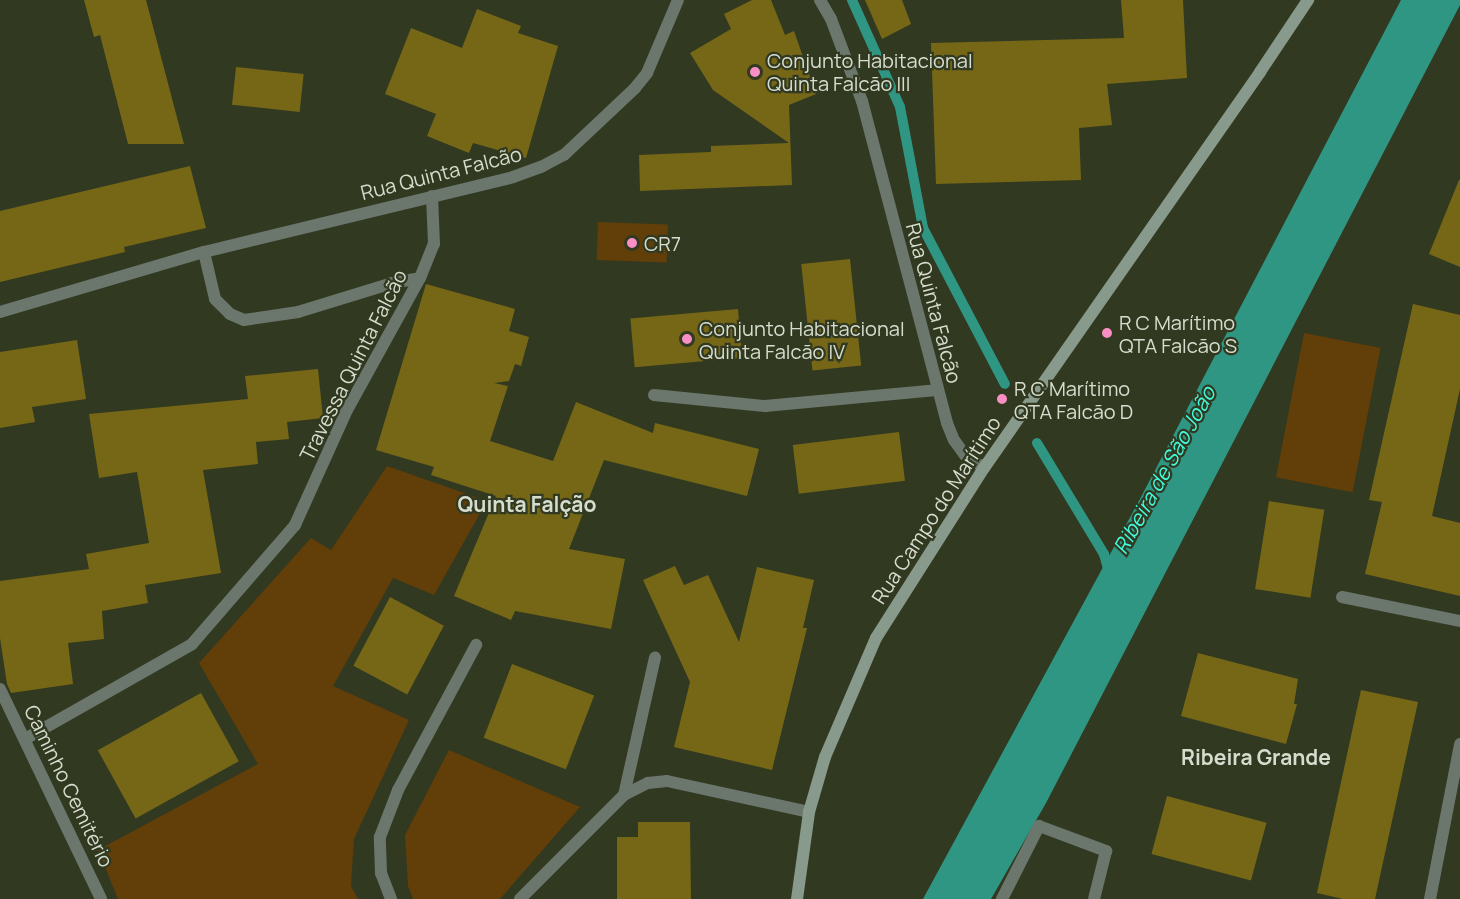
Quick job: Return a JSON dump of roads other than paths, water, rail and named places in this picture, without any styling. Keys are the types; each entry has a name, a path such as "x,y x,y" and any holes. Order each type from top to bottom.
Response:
{"main road":[{"name":"Rua Campo do Marítimo","path":"797,899 809,812 825,757 876,639 984,468 1254,82 1308,0"}],"street":[{"name":"Rua Quinta Falcão","path":"0,312 204,252 513,177 564,155 635,88 647,73 678,0"},
{"name":"Rua Quinta Falcão","path":"820,0 831,19 862,101 936,390 954,440 965,455 984,468"},
{"name":"Travessa Quinta Falcão","path":"25,738 192,644 295,525 347,410 420,278 434,244 432,196"},
{"path":"204,252 215,299 230,314 244,320 298,312 392,283 420,278"},
{"path":"654,395 765,406 936,390"},
{"path":"1342,597 1460,621"},
{"path":"391,899 381,873 380,837 398,790 476,645"},
{"path":"624,795 655,657"},
{"name":"Caminho Cemitério","path":"0,689 101,899"},
{"path":"1430,899 1460,744"},
{"path":"520,899 624,795 648,783 667,782 809,812"},
{"path":"1002,899 1039,826 1106,851 1094,899"}],"water":[{"name":"Ribeira de São João","path":"1401,0 1460,0 1460,5 1046,803 991,899 923,899 1140,499"}],"waterway":[{"path":"852,0 900,107 923,228 1005,384"},
{"name":"Ribeira de São João","path":"1037,443 1104,554 1109,573"}],"place":[{"name":"Conjunto Habitacional Quinta Falcão III","path":"755,72"},
{"name":"CR7","path":"632,243"},
{"name":"R C Marítimo QTA Falcão S","path":"1107,333"},
{"name":"Conjunto Habitacional Quinta Falcão IV","path":"687,339"},
{"name":"R C Marítimo QTA Falcão D","path":"1002,399"}],"district":[{"name":"Quinta Falção","path":"527,504"},
{"name":"Ribeira Grande","path":"1256,757"}]}
